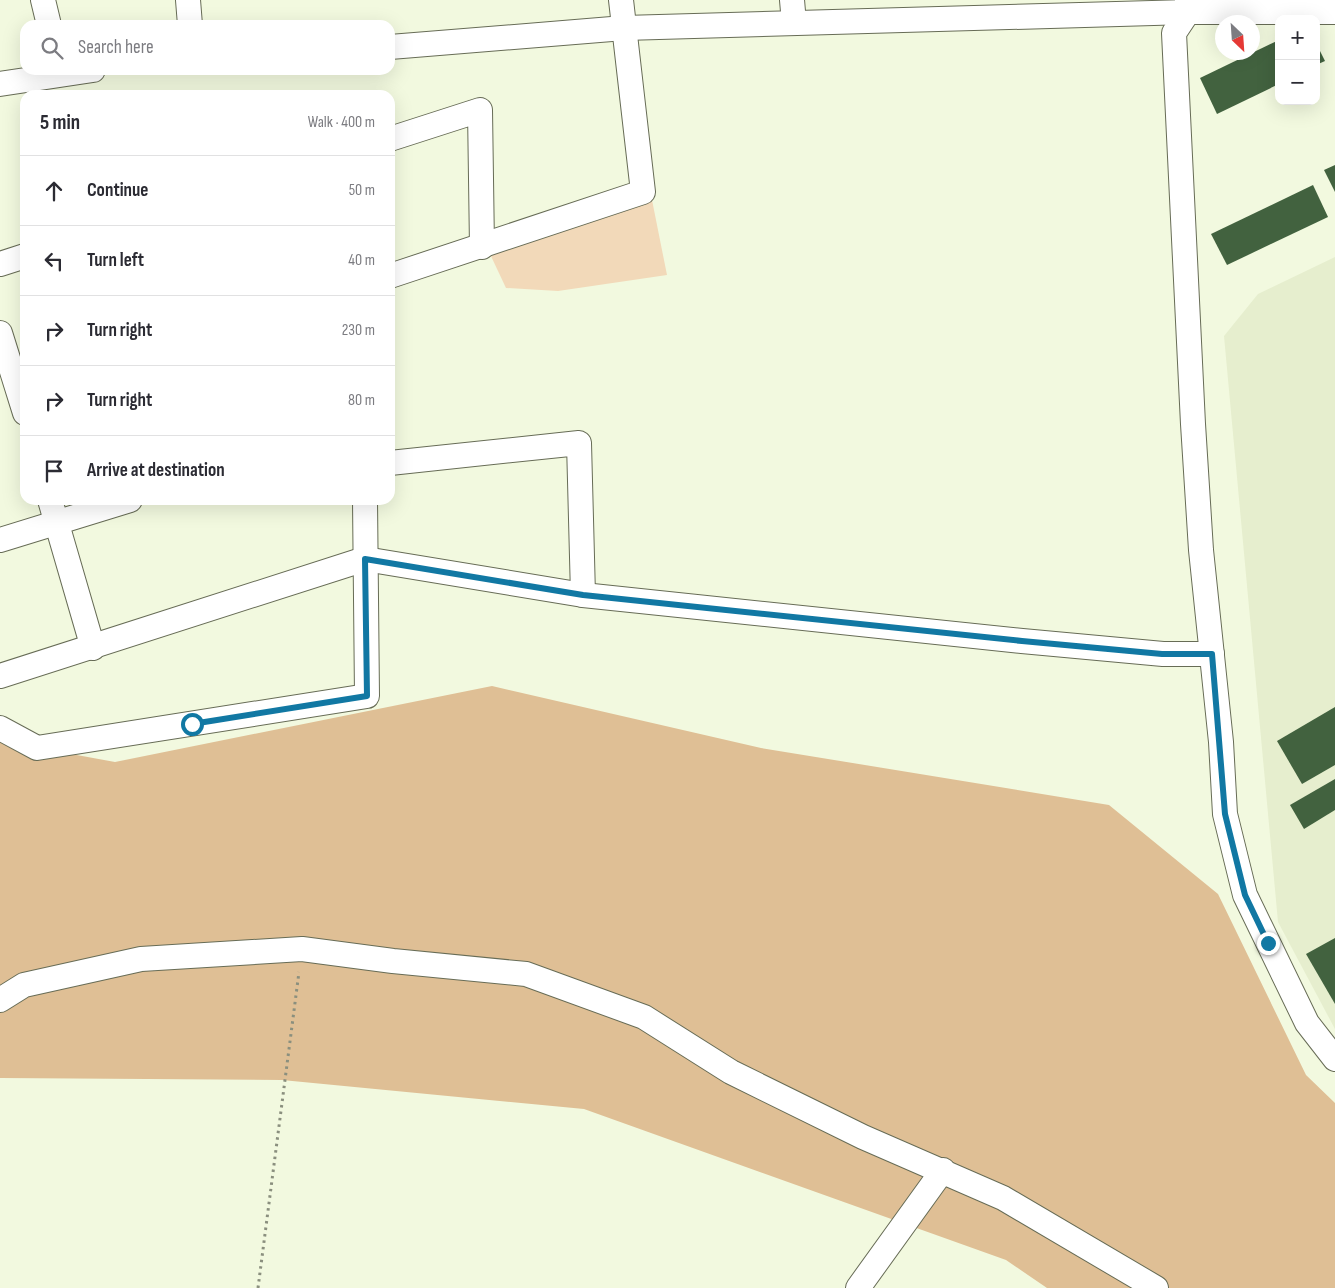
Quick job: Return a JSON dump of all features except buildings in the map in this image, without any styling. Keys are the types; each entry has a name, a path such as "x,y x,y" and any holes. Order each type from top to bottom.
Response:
{"street":[{"path":"43,0 48,20"},
{"path":"188,0 190,20"},
{"path":"395,274 643,192 621,0"},
{"path":"395,47 624,28 793,11 1187,6 1335,12"},
{"path":"1187,6 1174,33 1201,550 1212,654 1225,814 1245,895 1307,1023 1335,1059"},
{"path":"0,84 49,75"},
{"path":"395,137 480,110 482,246"},
{"path":"0,264 20,258"},
{"path":"0,334 17,400"},
{"path":"395,462 579,443 583,595"},
{"path":"0,540 53,511 95,505"},
{"path":"0,728 37,748 367,696 364,505"},
{"path":"53,511 93,648"},
{"path":"0,676 93,648 365,559 583,595 1022,641 1162,654 1212,654"},
{"path":"0,1000 24,985 140,959 302,950 526,974 644,1017 731,1072 863,1138 943,1170 1003,1198 1156,1288"},
{"path":"858,1288 943,1170"}],"path":[{"path":"258,1288 302,950"}],"shaded area":[{"path":"652,200 667,275 558,291 506,288 490,254"},
{"path":"1335,257 1335,1029 1278,922 1224,336 1258,294"},
{"path":"492,686 761,748 1109,805 1218,894 1306,1075 1335,1103 1335,1288 1047,1288 1006,1260 584,1109 282,1080 0,1078 0,741 115,762"}],"route":[{"path":"192,724 367,696 365,559 583,595 1022,641 1162,654 1212,654 1225,814 1245,895 1268,943"}]}
